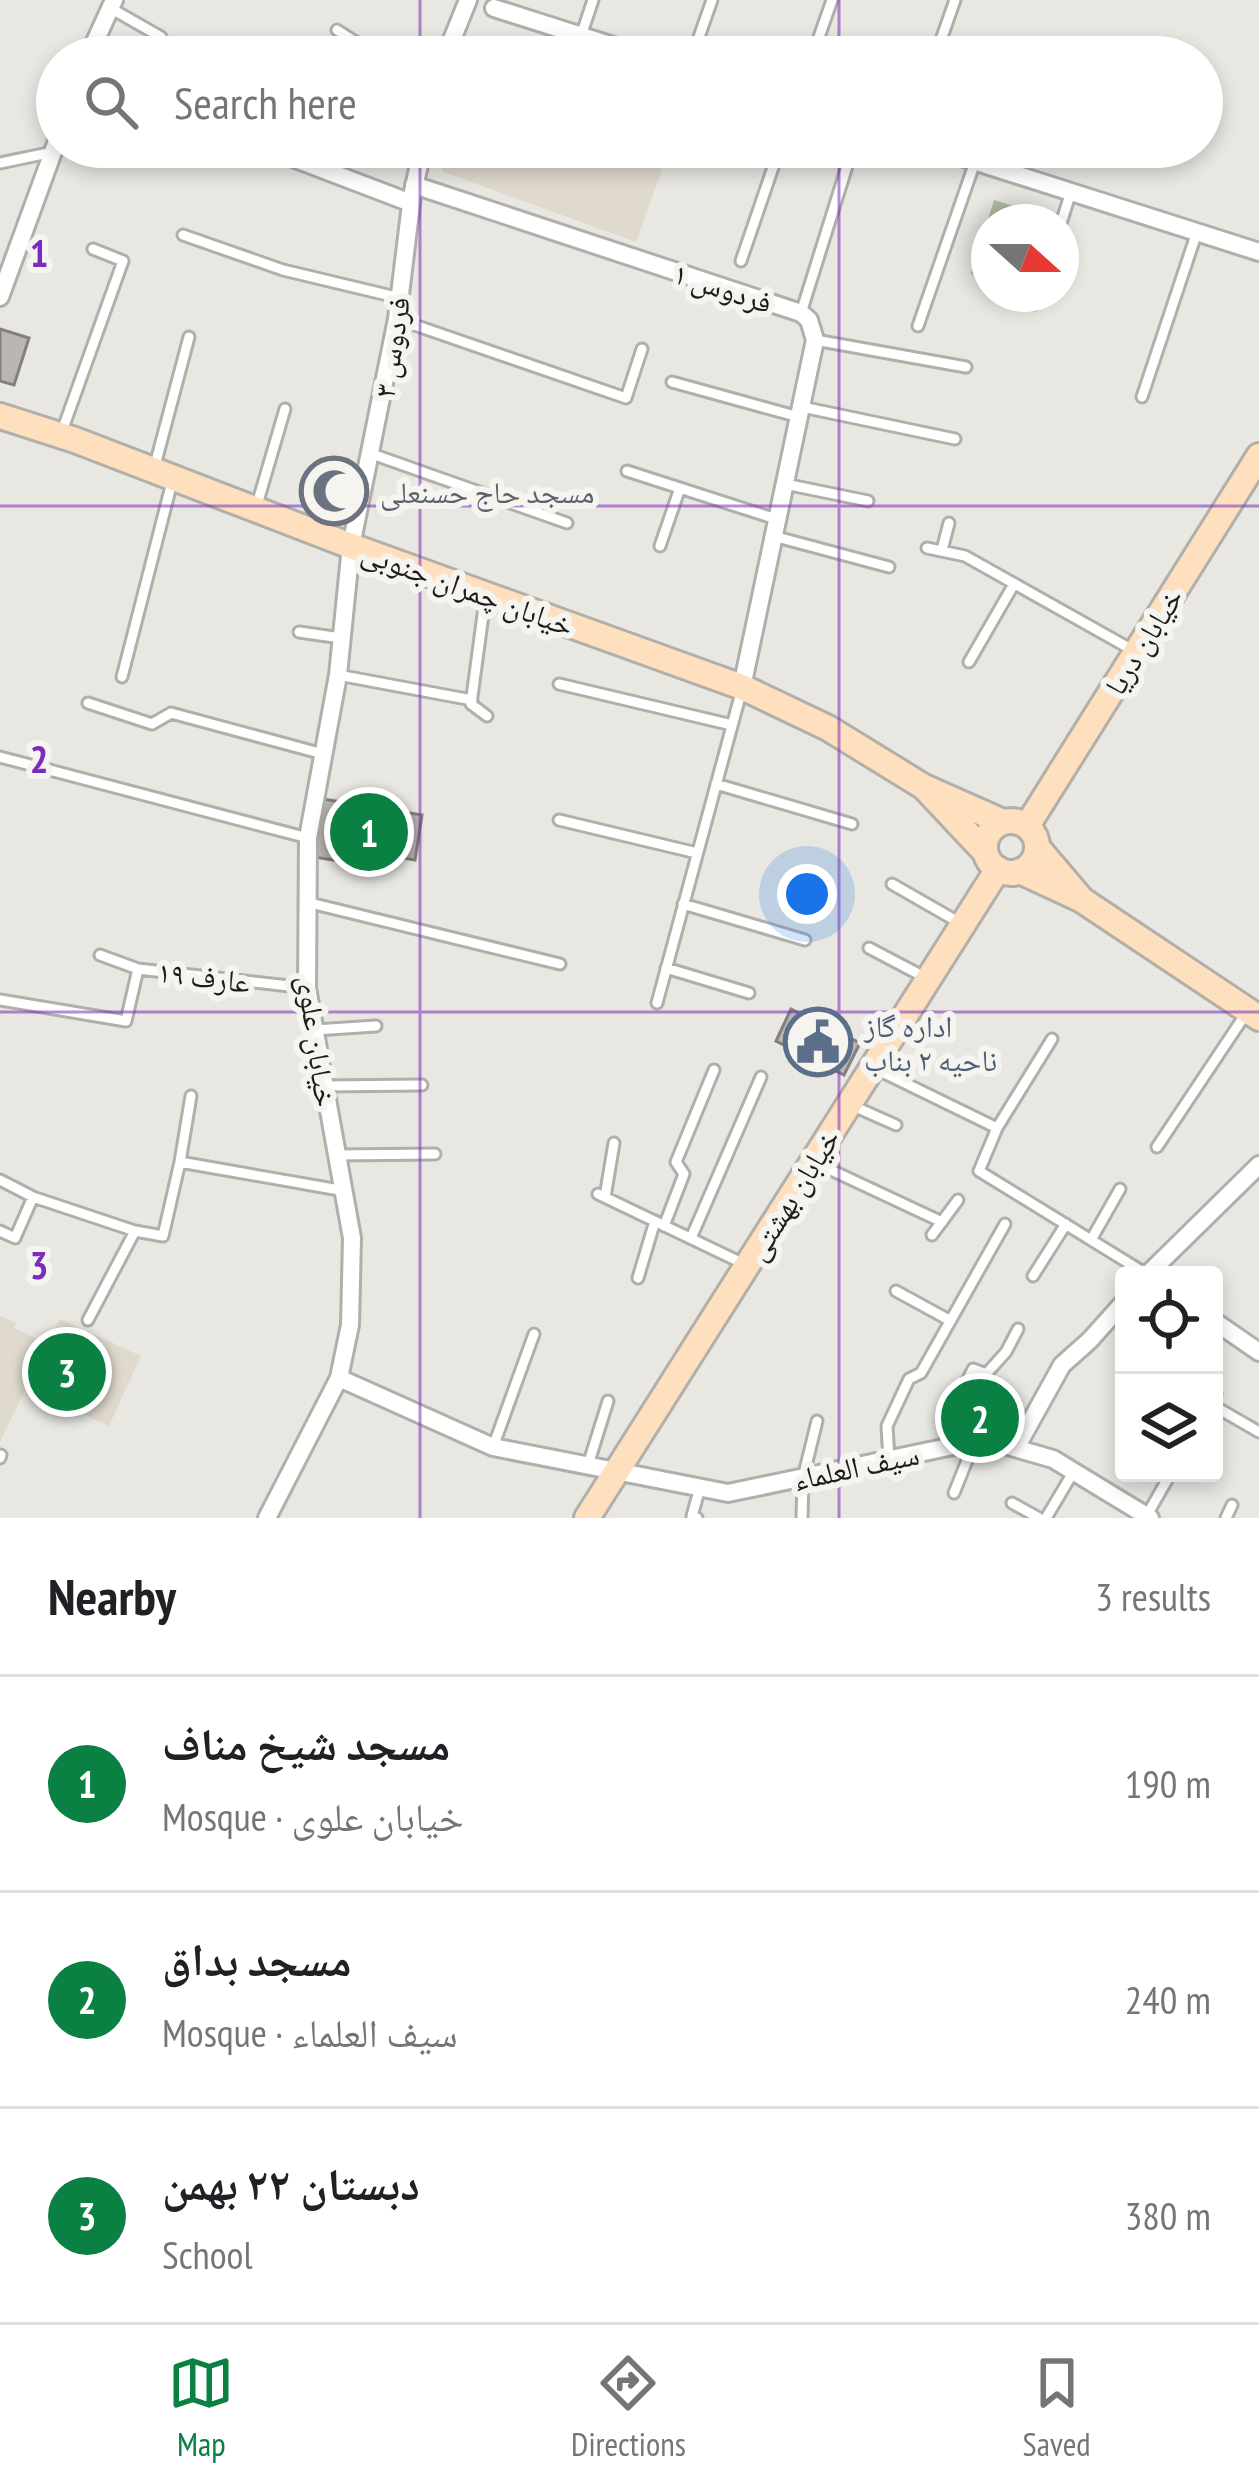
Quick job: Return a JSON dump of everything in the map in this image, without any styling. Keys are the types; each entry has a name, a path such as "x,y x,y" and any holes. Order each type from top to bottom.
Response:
{"main road":[{"name":"خیابان چمران جنوبی","path":"0,416 742,687 828,728 924,787 1022,832"},
{"name":"خیابان دریا","path":"1022,832 1259,456"},
{"name":"خیابان چمران جنوبی","path":"924,787 1001,864"},
{"path":"1082,900 1022,832 990,831 1001,864 1082,900 1254,1014"},
{"path":"1001,864 1032,862 1022,832"},
{"name":"خیابان بهشتی","path":"587,1518 1001,864"}],"street":[{"path":"454,36 468,0"},
{"path":"98,36 113,4"},
{"path":"494,8 581,36"},
{"path":"0,297 47,168"},
{"name":"فردوس ۱","path":"322,168 801,313 809,320 815,340"},
{"name":"فردوس ۳","path":"351,546 397,320 419,168"},
{"path":"994,168 1259,252"},
{"path":"742,687 815,340"},
{"name":"خیابان علوی","path":"267,1518 339,1378 350,1325 353,1278 345,1191 307,988 306,902 308,838 338,675 351,546"},
{"path":"1157,1266 1259,1165"},
{"path":"1017,1446 1061,1365 1115,1312"},
{"path":"1223,1327 1258,1349"},
{"name":"سیف العلماء","path":"339,1378 493,1447 699,1490 728,1493 974,1442 1017,1446 1053,1459 1149,1517"}],"lane":[{"path":"581,36 593,0"},
{"path":"699,36 712,0"},
{"path":"819,36 832,0"},
{"path":"942,36 955,0"},
{"path":"113,4 160,36"},
{"path":"337,30 346,36"},
{"path":"0,163 36,153"},
{"path":"741,261 774,168"},
{"path":"801,313 846,168"},
{"path":"918,326 973,168"},
{"path":"1067,204 1071,192"},
{"path":"1142,397 1196,232"},
{"path":"183,235 284,270 400,298"},
{"path":"61,435 123,260 93,250"},
{"path":"397,320 626,398 642,349"},
{"path":"122,677 189,337"},
{"path":"815,340 966,367"},
{"path":"672,382 800,412 956,440"},
{"path":"255,509 285,409"},
{"path":"372,454 567,524"},
{"path":"627,471 889,566"},
{"path":"784,484 868,500"},
{"path":"660,545 680,488"},
{"path":"942,550 949,523"},
{"path":"927,548 965,556 1136,652"},
{"path":"969,662 1014,584"},
{"path":"472,700 486,595"},
{"path":"299,632 341,638"},
{"path":"338,675 472,700 487,716"},
{"path":"559,684 732,725"},
{"path":"657,1003 742,687"},
{"path":"88,703 152,724 171,713 323,754"},
{"path":"0,757 308,838"},
{"path":"716,784 852,824"},
{"path":"559,820 697,853"},
{"path":"892,884 963,925"},
{"path":"306,902 560,964"},
{"path":"683,904 805,940"},
{"path":"869,948 928,979"},
{"path":"100,955 138,969"},
{"path":"666,968 749,993"},
{"name":"عارف ۱۹","path":"0,1000 126,1021 138,969 307,988"},
{"path":"1157,1147 1254,1014"},
{"path":"315,1030 376,1026"},
{"path":"1052,1039 997,1128 980,1171 1133,1266"},
{"path":"872,1067 997,1128"},
{"path":"638,1277 683,1174 676,1162 714,1070"},
{"path":"691,1238 761,1077"},
{"path":"324,1086 422,1084"},
{"path":"0,1180 33,1197 135,1231 163,1235 191,1096"},
{"path":"849,1104 896,1125"},
{"path":"614,1143 601,1195 747,1266"},
{"path":"336,1155 435,1154"},
{"path":"180,1162 345,1191"},
{"path":"812,1162 942,1222"},
{"path":"1091,1240 1120,1189"},
{"path":"0,1231 15,1238 33,1197"},
{"path":"932,1235 958,1200"},
{"path":"889,1460 886,1426 909,1379 921,1373 1005,1224"},
{"path":"1033,1276 1066,1224"},
{"path":"88,1320 135,1231"},
{"path":"896,1292 949,1320"},
{"path":"944,1448 950,1414 974,1369 986,1374 1018,1329"},
{"path":"493,1447 534,1334"},
{"path":"588,1466 608,1401"},
{"path":"1223,1405 1259,1432"},
{"path":"802,1518 803,1478 817,1421"},
{"path":"954,1493 974,1442"},
{"path":"1012,1503 1043,1518 1074,1472"},
{"path":"1149,1517 1166,1482"},
{"path":"698,1518 692,1516 699,1490"},
{"path":"1226,1518 1232,1505"}],"shaded area":[{"path":"441,168 663,168 636,242"},
{"path":"0,1316 48,1344 60,1319 141,1356 109,1426 26,1388 0,1442"}],"building":[{"path":"0,329 29,338 14,385 0,381"},
{"path":"323,799 422,815 415,860 349,849 346,862 314,857"},
{"name":"اداره گاز ناحیه ۲ بناب","path":"791,1009 860,1043 844,1075 776,1041"}],"place":[{"name":"مسجد حاج حسنعلی","path":"334,491"},
{"name":"مسجد شیخ مناف","path":"369,832"},
{"name":"اداره گاز ناحیه ۲ بناب","path":"818,1042"},
{"name":"دبستان ۲۲ بهمن","path":"67,1372"},
{"name":"مسجد بداق","path":"980,1418"}]}
